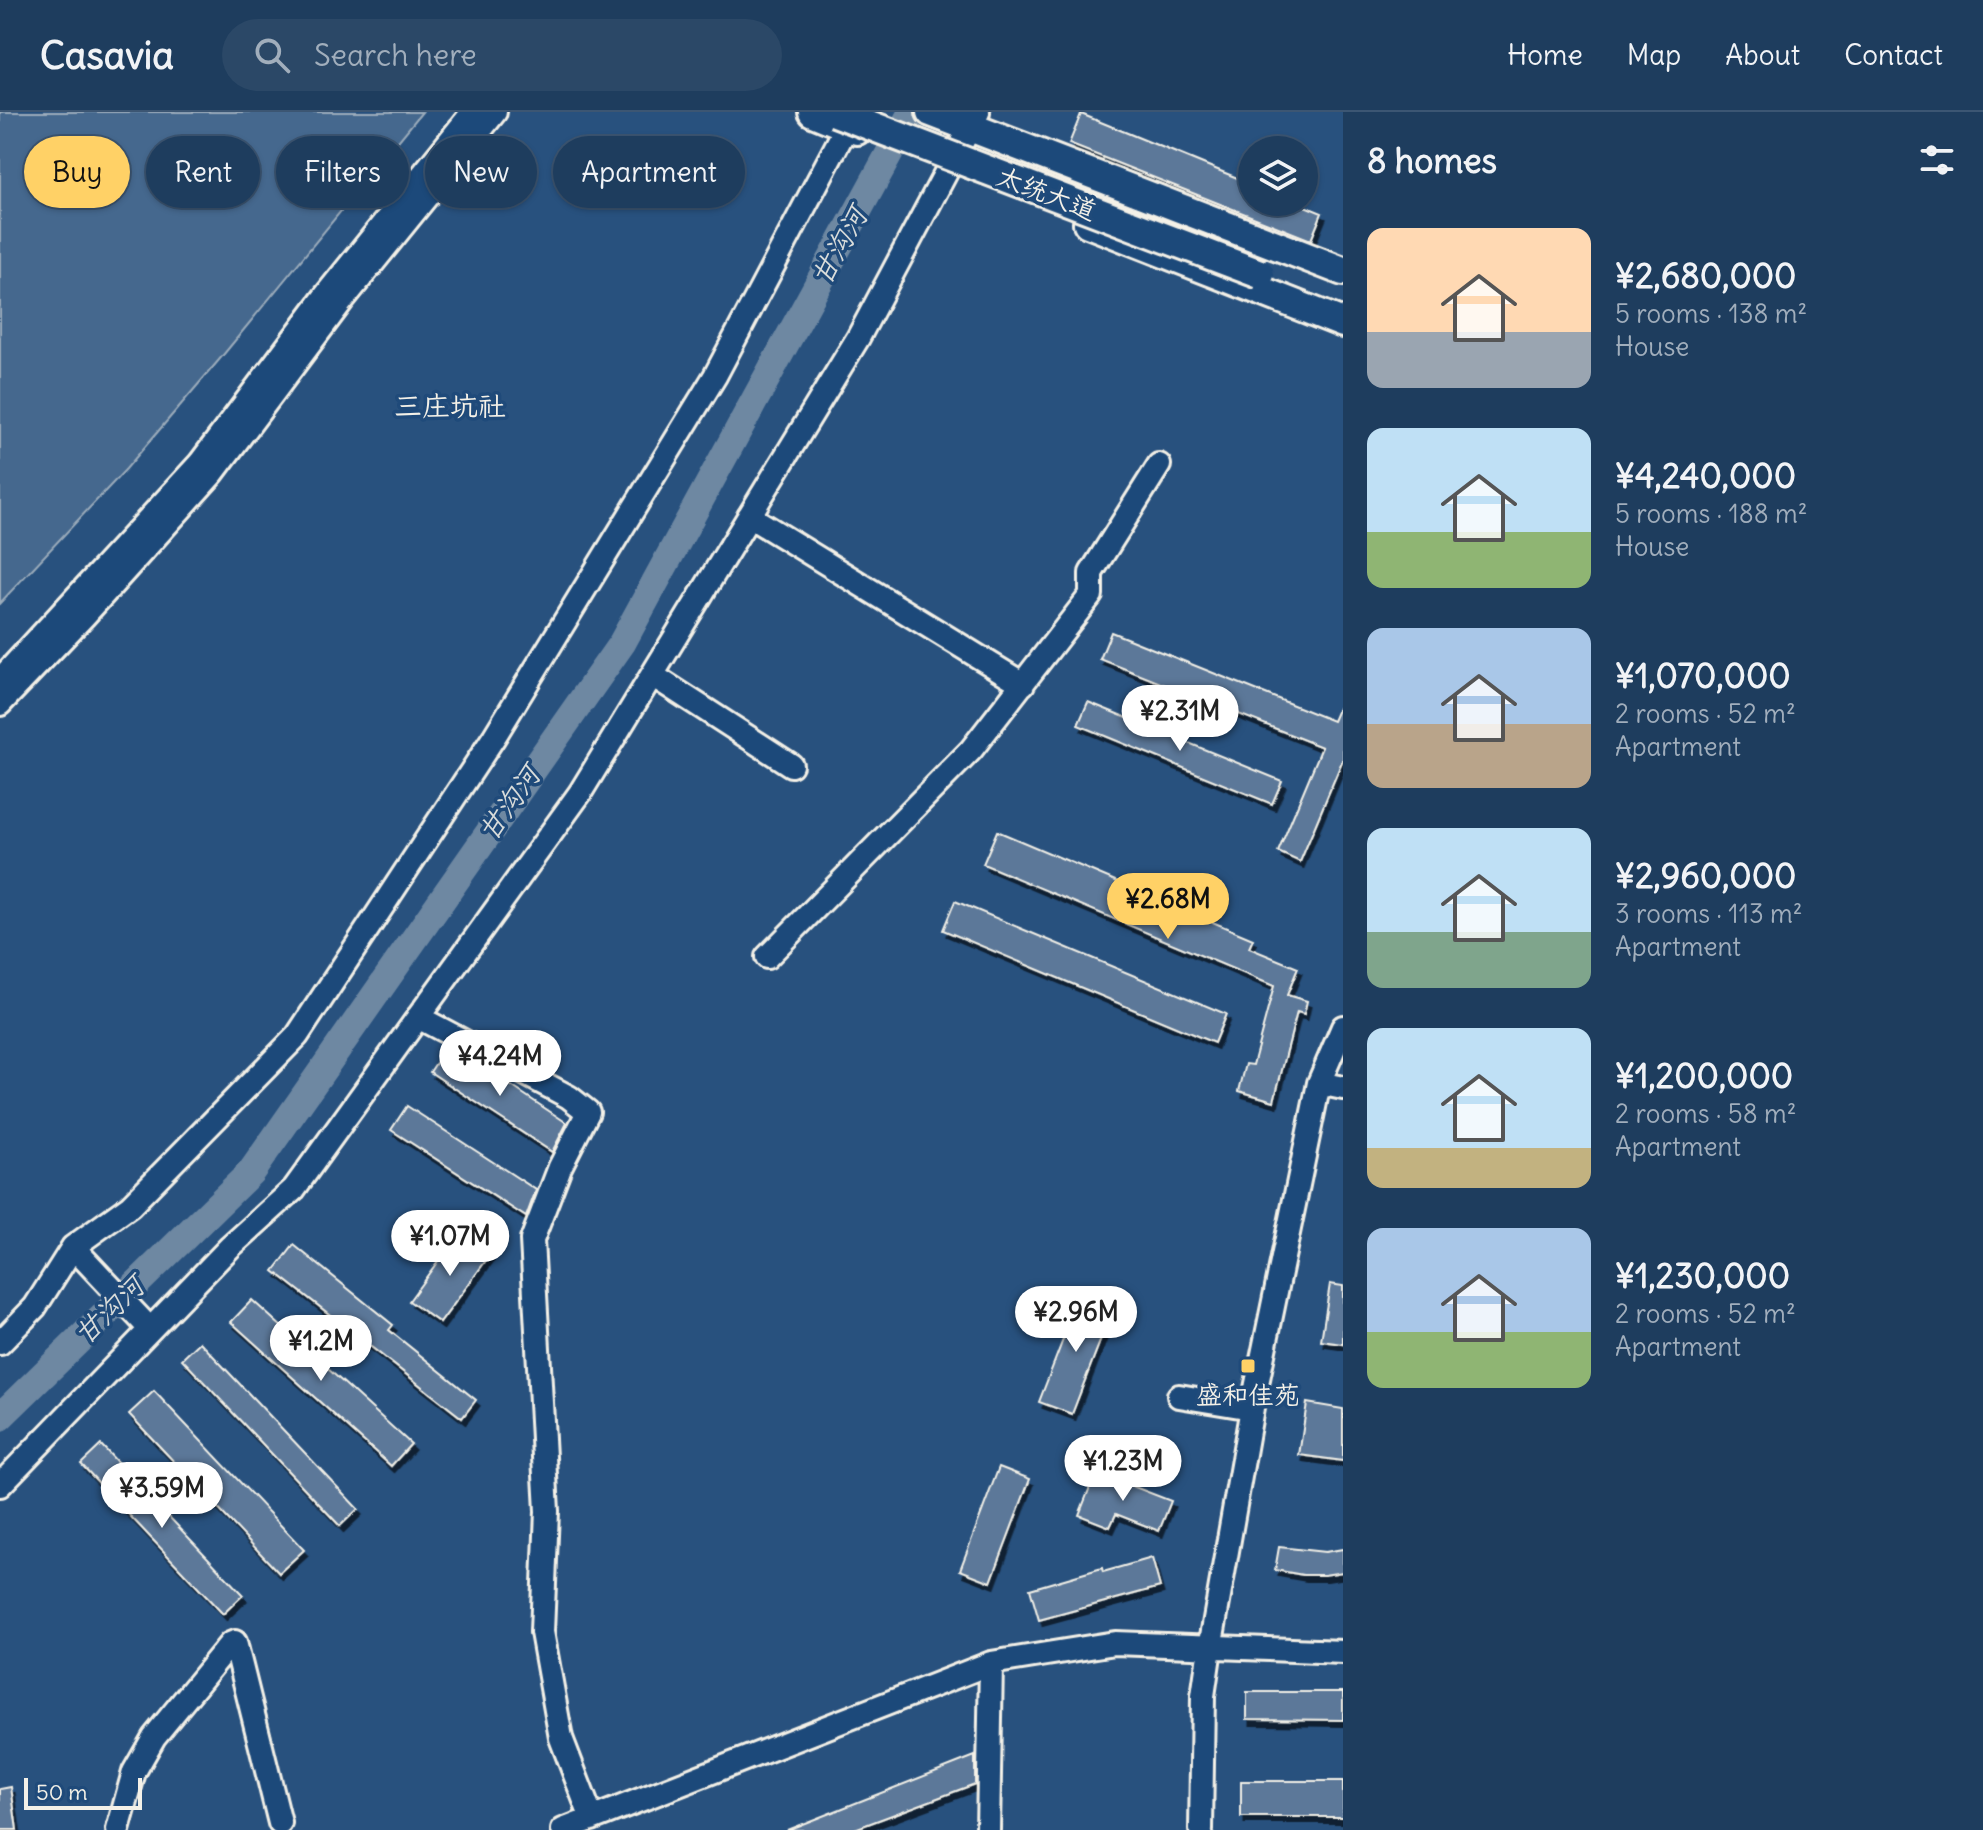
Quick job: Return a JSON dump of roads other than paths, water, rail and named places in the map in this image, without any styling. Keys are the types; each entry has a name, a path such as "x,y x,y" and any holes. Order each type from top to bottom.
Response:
{"main road":[{"path":"813,112 850,124 1343,323"},
{"name":"太统大道","path":"887,112 1263,265"},
{"path":"956,117 1343,271"},
{"name":"太统大道","path":"850,124 1263,265"},
{"path":"1263,265 1343,287"},
{"path":"1263,265 1343,307"}],"street":[{"path":"0,680 200,463 329,291 473,112"},
{"path":"0,704 213,473 342,301 495,112"},
{"path":"0,1485 143,1321 294,1189 580,793 858,338 956,117"},
{"path":"0,1343 35,1307 73,1247 130,1206 297,1036 494,737 715,376 850,124"},
{"path":"767,957 971,750 1091,595 1091,573 1159,465"},
{"path":"749,516 1023,684"},
{"path":"652,675 791,765"},
{"path":"418,1017 569,1097 588,1112 560,1167 532,1240 547,1511 542,1632 561,1738 592,1819"},
{"path":"1201,1830 1203,1696 1252,1408 1319,1083 1343,1027"},
{"path":"1319,1083 1343,1088"},
{"path":"73,1247 143,1321"},
{"path":"1179,1396 1252,1408"},
{"path":"118,1830 134,1772 154,1737 230,1644 235,1642 280,1823"},
{"path":"563,1830 991,1663 1115,1643 1343,1652"},
{"path":"988,1830 991,1663"}],"waterway":[{"name":"甘沟河","path":"0,1417 251,1172 622,643 912,112"}],"place":[{"name":"盛和佳苑","path":"1248,1366"}],"district":[{"name":"三庄坑社","path":"450,406"}]}
